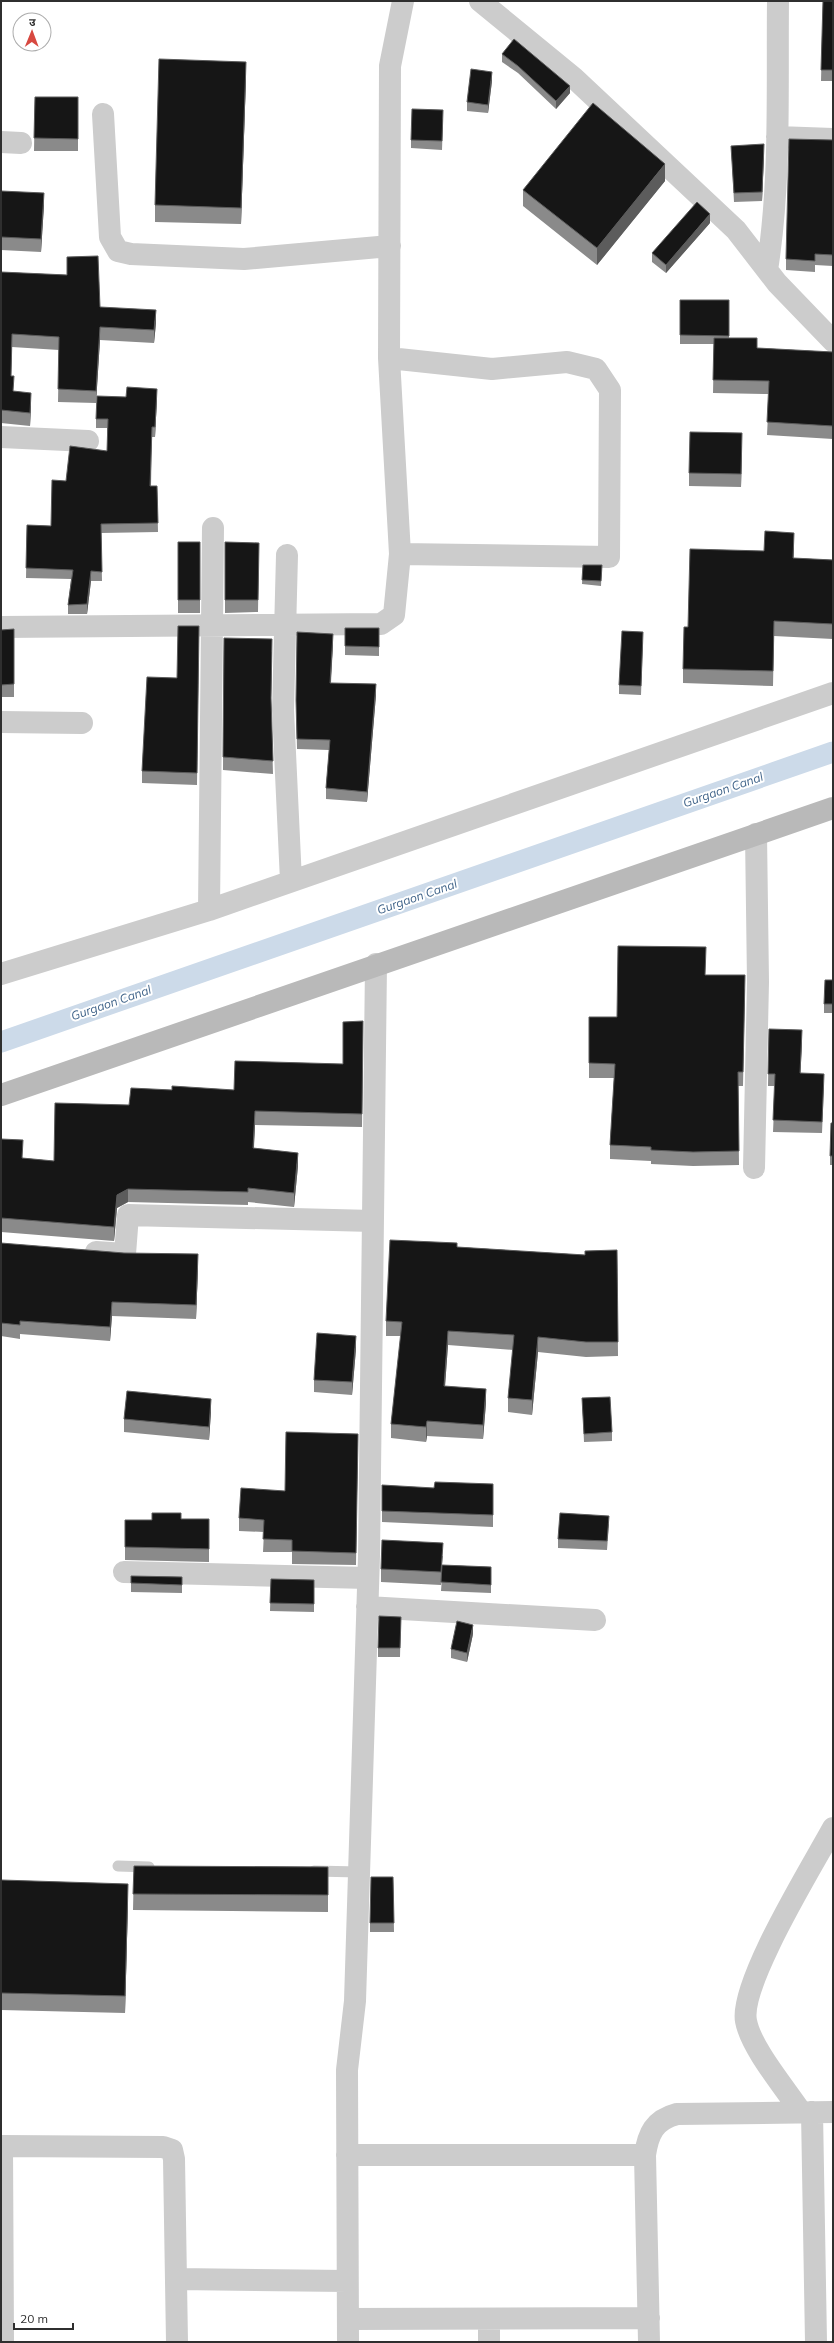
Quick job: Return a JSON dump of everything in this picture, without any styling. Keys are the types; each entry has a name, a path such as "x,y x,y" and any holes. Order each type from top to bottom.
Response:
{"street":[{"path":"1,627 213,625 284,626 381,624 394,614 400,554 388,358 390,246 390,66 403,1"},
{"path":"480,1 580,84 736,230 767,270 833,341"},
{"path":"767,270 774,227 777,137 778,1"},
{"path":"103,114 110,237 118,251 131,254 244,259 390,246"},
{"path":"777,137 833,139"},
{"path":"388,358 492,369 567,362 596,369 610,390 609,557 400,554"},
{"path":"1,437 88,441"},
{"path":"209,910 213,528"},
{"path":"287,555 283,710 291,882"},
{"path":"1,974 209,910 833,693"},
{"path":"1,722 82,723"},
{"path":"1,1094 833,808"},
{"path":"754,1168 758,982 756,834"},
{"path":"348,2342 347,2070 353,2022 360,1872 368,1578 376,964"},
{"path":"78,1250 125,1254 128,1215 373,1221"},
{"path":"124,1572 368,1578"},
{"path":"367,1607 595,1620"},
{"path":"816,2342 815,2112 754,2043 746,2020 745,2008 747,1998 763,1958 833,1828"},
{"path":"648,2342 645,2155 649,2134 659,2121 666,2116 677,2114 815,2112"},
{"path":"3,2342 1,2146 169,2148 174,2159 177,2342"},
{"path":"347,2155 645,2155"},
{"path":"177,2279 347,2281"},
{"path":"348,2319 489,2320 648,2318"},
{"path":"489,2320 489,2342"}],"lane":[{"path":"118,1866 157,1867"},
{"path":"305,1870 360,1872"}],"building":[{"path":"823,1 833,1 833,70 821,70"},
{"path":"514,39 570,86 556,101 518,66 502,54"},
{"path":"159,59 246,62 241,208 155,205"},
{"path":"471,69 492,72 488,105 467,102"},
{"path":"35,97 78,97 78,139 34,138"},
{"path":"593,103 665,164 597,248 523,190"},
{"path":"412,109 443,110 442,141 411,140"},
{"path":"789,139 833,140 833,255 815,254 815,261 786,259"},
{"path":"764,144 762,192 734,193 731,146"},
{"path":"1,191 44,193 41,239 1,237"},
{"path":"697,202 710,214 666,265 652,253"},
{"path":"98,256 100,307 156,310 154,330 100,327 96,391 58,389 59,337 12,334 11,376 14,376 13,391 31,393 30,413 1,410 1,272 67,275 67,257"},
{"path":"680,300 729,300 729,336 680,335"},
{"path":"714,338 757,338 757,348 833,352 833,426 767,422 769,381 713,380"},
{"path":"127,387 157,389 155,427 152,427 150,486 157,486 158,523 101,524 102,572 91,571 87,604 68,605 73,570 26,568 27,525 51,526 52,480 66,481 70,446 107,451 108,419 96,419 97,396 126,397"},
{"path":"690,432 742,433 741,474 689,473"},
{"path":"765,531 794,533 793,558 833,560 833,624 774,621 773,671 683,669 684,627 688,627 690,549 764,551"},
{"path":"178,542 200,542 200,600 178,600"},
{"path":"225,542 259,543 258,600 225,600"},
{"path":"583,565 602,565 601,581 582,580"},
{"path":"178,626 199,626 197,773 142,771 147,677 177,678"},
{"path":"345,628 379,628 379,647 345,646"},
{"path":"14,629 14,684 1,685 1,630"},
{"path":"622,631 643,632 641,686 619,685"},
{"path":"297,632 333,634 330,683 376,684 367,792 326,788 330,740 297,739"},
{"path":"224,638 272,639 271,698 273,761 223,757"},
{"path":"618,946 706,947 705,975 745,975 743,1072 738,1072 739,1151 693,1152 651,1150 651,1147 610,1145 615,1064 589,1063 589,1017 617,1017"},
{"path":"825,980 833,980 833,1004 824,1004"},
{"path":"363,1021 362,1114 255,1111 253,1148 298,1153 294,1193 248,1188 248,1192 128,1189 117,1195 114,1227 1,1218 1,1139 23,1140 22,1158 54,1161 55,1103 129,1105 131,1088 172,1090 172,1086 234,1090 235,1061 343,1064 343,1022"},
{"path":"769,1029 802,1030 800,1073 824,1074 822,1122 773,1120 775,1074 768,1074"},
{"path":"831,1123 833,1123 833,1156 830,1156"},
{"path":"390,1240 457,1243 457,1247 585,1255 585,1251 617,1250 618,1342 586,1342 538,1337 532,1400 508,1398 514,1335 448,1331 444,1386 486,1389 483,1425 427,1421 426,1427 391,1424 402,1322 386,1321"},
{"path":"1,1243 124,1253 198,1254 196,1305 112,1302 110,1327 20,1321 20,1325 1,1323"},
{"path":"317,1333 356,1336 352,1382 314,1380"},
{"path":"127,1391 211,1399 209,1427 124,1419"},
{"path":"610,1397 612,1432 584,1434 582,1398"},
{"path":"286,1432 358,1434 356,1553 292,1551 292,1540 263,1539 264,1520 239,1518 241,1488 285,1491"},
{"path":"435,1482 493,1484 493,1515 382,1511 382,1485 434,1488"},
{"path":"152,1513 181,1513 181,1519 209,1519 209,1549 125,1547 125,1520 152,1520"},
{"path":"560,1513 609,1516 607,1541 558,1539"},
{"path":"382,1540 443,1543 441,1572 381,1569"},
{"path":"442,1565 491,1567 491,1585 441,1582"},
{"path":"131,1576 182,1577 182,1585 131,1583"},
{"path":"271,1579 314,1580 314,1604 270,1603"},
{"path":"379,1616 401,1617 400,1648 378,1648"},
{"path":"457,1621 473,1625 467,1653 451,1649"},
{"path":"134,1866 328,1867 328,1895 133,1894"},
{"path":"371,1877 393,1877 394,1923 370,1923"},
{"path":"1,1880 128,1884 125,1996 1,1993"}],"waterway":[{"name":"Gurgaon Canal","path":"1,1042 833,752"}]}
